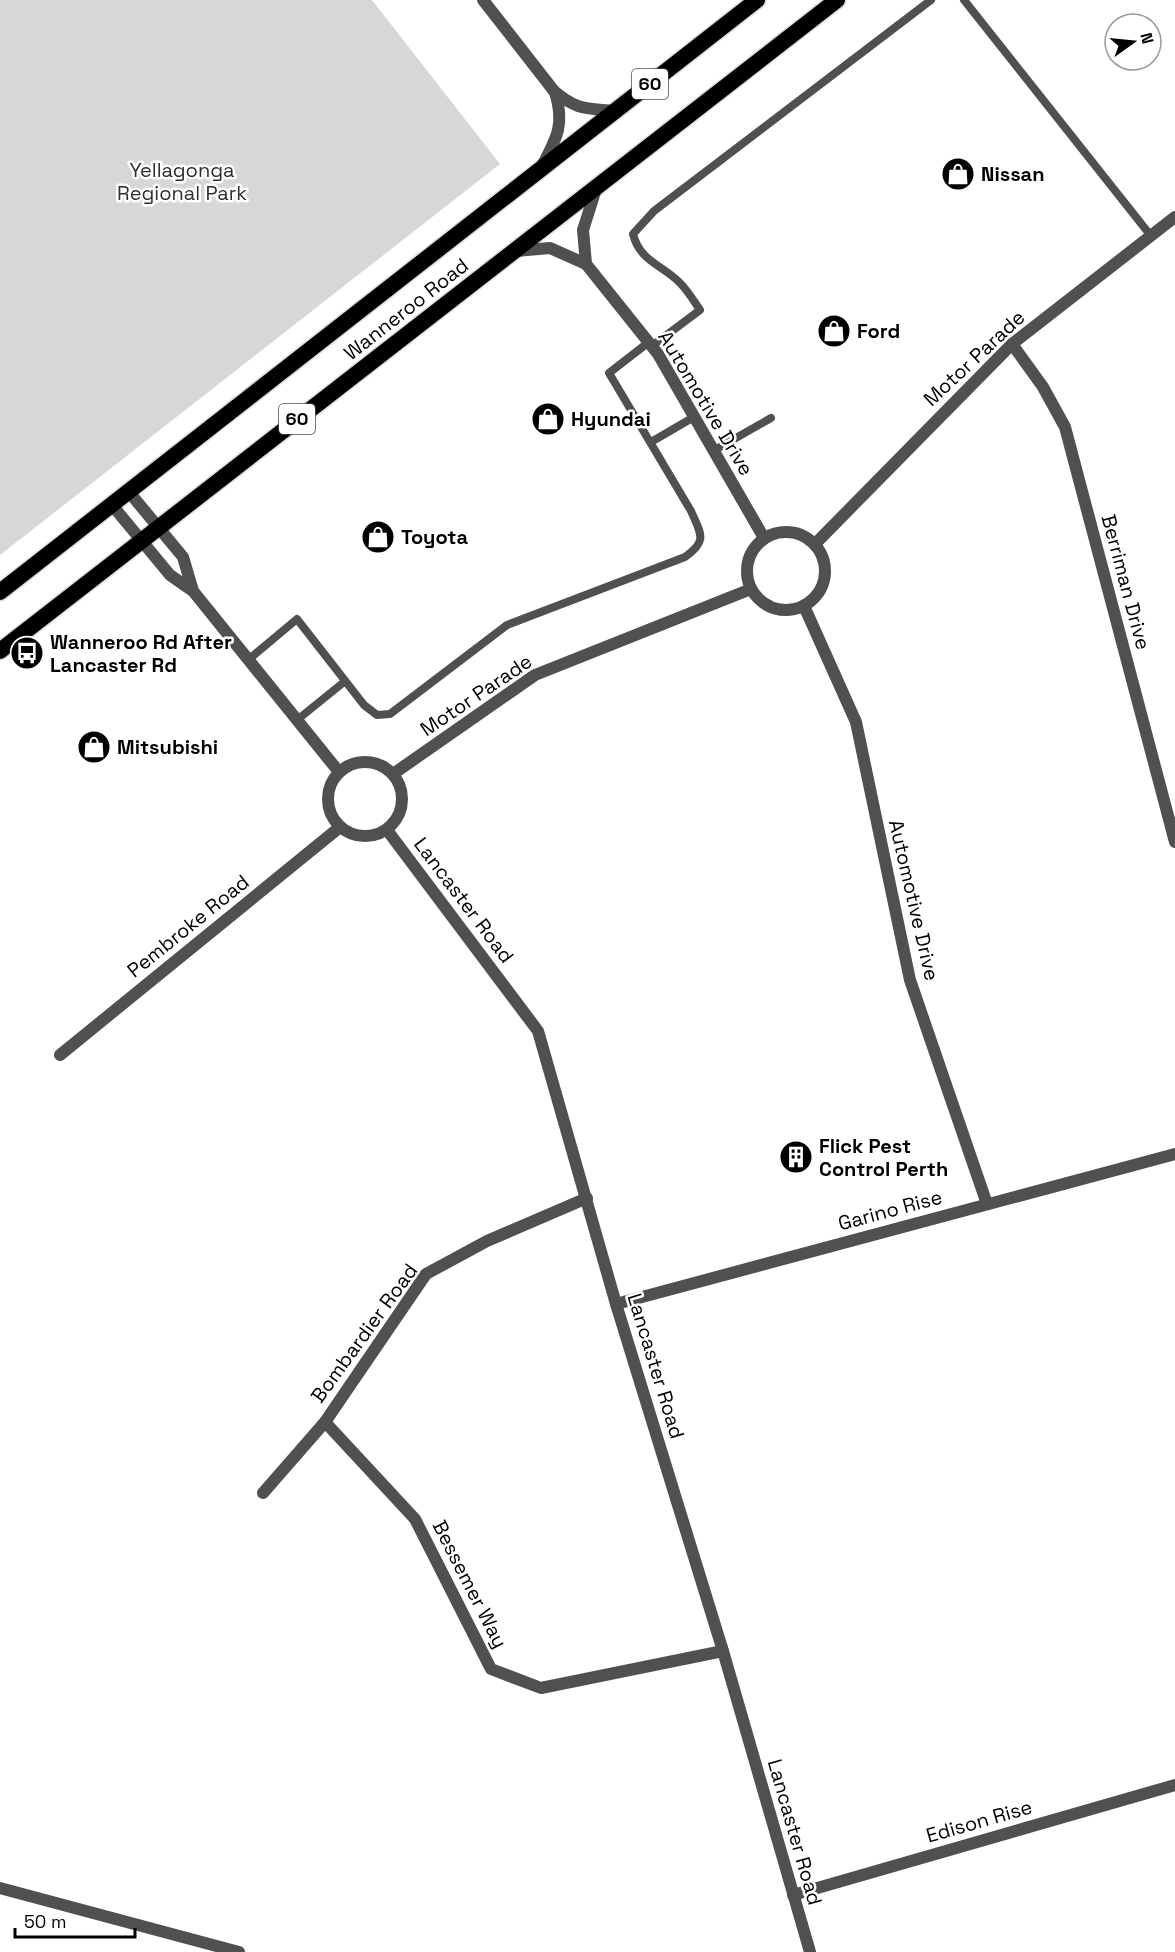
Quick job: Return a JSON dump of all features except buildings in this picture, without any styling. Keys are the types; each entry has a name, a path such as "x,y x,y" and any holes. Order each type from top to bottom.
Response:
{"highway":[{"name":"Wanneroo Road","path":"0,592 757,0"},
{"name":"Wanneroo Road","path":"0,651 837,0"}],"street":[{"path":"483,0 554,91 576,107 615,111"},
{"path":"542,167 560,130 560,116 554,91"},
{"path":"586,264 584,230 596,189"},
{"name":"Motor Parade","path":"814,544 1012,344 1175,217"},
{"name":"Automotive Drive","path":"516,251 550,248 586,264 650,344 764,538"},
{"name":"Berriman Drive","path":"1012,344 1043,387 1065,427 1175,842"},
{"path":"129,492 184,559 193,591"},
{"path":"112,505 170,575 193,591 339,772"},
{"path":"790,531 804,536 814,544 822,556 825,570 823,585 815,597 804,606 789,610 774,608 760,601 751,589 747,575 748,561 754,548 764,538 776,532 790,531"},
{"name":"Motor Parade","path":"393,774 535,675 751,589"},
{"name":"Automotive Drive","path":"804,606 855,722 910,980 987,1204"},
{"path":"361,761 384,766 393,774 400,784 403,797 402,810 387,830 363,837 340,827 328,806 328,794 339,772 361,761"},
{"name":"Pembroke Road","path":"60,1055 340,827"},
{"name":"Lancaster Road","path":"387,830 538,1031 616,1304 723,1651 810,1952"},
{"name":"Garino Rise","path":"616,1304 1175,1154"},
{"name":"Bombardier Road","path":"263,1493 325,1422 426,1274 487,1241 587,1198"},
{"name":"Bessemer Way","path":"325,1422 415,1519 491,1669 541,1688 723,1651"},
{"name":"Edison Rise","path":"793,1895 1175,1785"},
{"path":"0,1888 239,1952"}],"lane":[{"path":"248,660 297,619 344,682 377,715 390,714 507,625 685,557 698,548 701,541 700,530 609,373 700,310 680,282 645,258 633,234 654,211 931,0"},
{"path":"964,0 1151,236"},
{"path":"651,442 694,417"},
{"path":"713,451 771,418"},
{"path":"297,720 344,682"}],"green space":[{"name":"Yellagonga Regional Park","path":"0,0 372,0 500,164 0,555"}],"place":[{"name":"Nissan","path":"958,174"},
{"name":"Ford","path":"834,331"},
{"name":"Hyundai","path":"548,419"},
{"name":"Toyota","path":"378,537"},
{"name":"Wanneroo Rd After Lancaster Rd","path":"27,653"},
{"name":"Mitsubishi","path":"94,747"},
{"name":"Flick Pest Control Perth","path":"796,1157"}]}
